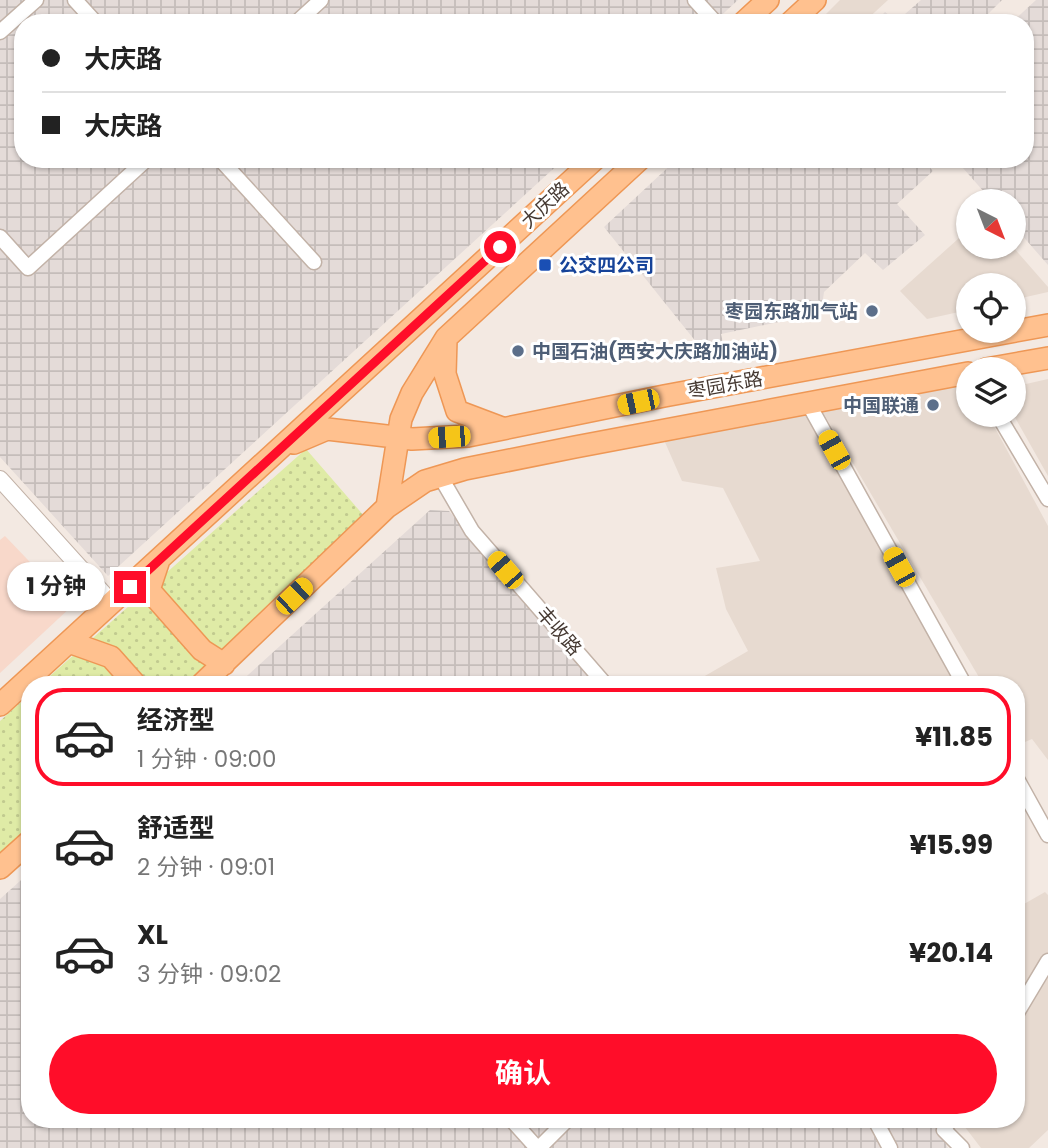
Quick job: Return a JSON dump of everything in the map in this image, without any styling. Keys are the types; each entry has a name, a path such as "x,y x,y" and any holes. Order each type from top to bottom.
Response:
{"main road":[{"path":"753,14 768,0"},
{"path":"800,14 815,0"},
{"name":"大庆路","path":"32,676 585,168"},
{"name":"大庆路","path":"387,507 401,419 412,393 446,338 630,168"},
{"path":"471,272 492,294"},
{"name":"枣园东路","path":"280,449 327,429 412,439 468,436 664,396 1048,326"},
{"path":"446,338 444,374 457,411 505,429"},
{"path":"1026,362 1048,358"},
{"name":"枣园东路","path":"387,507 425,481 440,476 575,447 956,375"},
{"path":"211,676 387,507"},
{"path":"158,561 149,590 202,649 224,664"},
{"path":"69,642 111,657 128,676"},
{"name":"大庆路","path":"0,705 21,686"},
{"path":"0,869 21,849"}],"street":[{"path":"20,14 36,0"},
{"path":"75,0 88,14"},
{"path":"306,14 321,0"},
{"path":"695,0 708,14"},
{"path":"0,32 14,20"},
{"path":"0,237 28,268 137,168"},
{"path":"228,168 314,262"},
{"path":"808,403 960,676"},
{"path":"1005,427 1048,499"},
{"name":"丰收路","path":"440,476 472,531 598,676"},
{"path":"0,480 112,603"},
{"path":"1025,793 1048,835"},
{"path":"1025,1000 1048,961"},
{"path":"519,1128 538,1148 559,1128"},
{"path":"879,1128 890,1148"},
{"path":"945,1128 944,1130 962,1148"}],"shaded area":[{"path":"0,0 738,0 723,14 14,14 14,168 554,168 108,576 0,457"},
{"path":"840,0 888,0 873,14 826,14"},
{"path":"921,0 1002,0 988,14 905,14"},
{"path":"1036,0 1048,0 1048,265 1026,240 1026,189 981,189 963,168 1034,168 1034,14 1021,14"},
{"path":"667,168 930,168 933,171 897,204 925,235 883,270 865,253 824,292 821,313 721,334 725,351 709,358 604,227"},
{"path":"956,241 956,259 1024,259 1048,287 1048,292 1026,297 1026,273 956,273 956,313 927,319 900,291"},
{"path":"1048,379 1048,476 1020,427 1026,427 1026,384"},
{"path":"956,385 956,427 994,427 1048,526 1048,760 1032,739 1025,742 1025,676 978,676 821,409"},
{"path":"809,408 960,676 705,676 748,651 726,609 716,568 760,561 723,488 682,481 664,440"},
{"path":"430,510 449,511 592,676 247,676"},
{"path":"5,536 72,606 0,673 0,540"},
{"path":"21,880 21,1128 870,1128 881,1148 0,1148 0,899"},
{"path":"1045,892 1048,895 1048,1130 1029,1148 981,1148 966,1128 1025,1128 1025,903"},
{"path":"879,1128 937,1128 948,1148 890,1148"}],"green space":[{"path":"306,449 365,517 196,676 50,676"},
{"path":"21,702 21,837 0,856 0,721"}],"place":[{"name":"公交四公司","path":"545,265"},
{"name":"枣园东路加气站","path":"872,311"},
{"name":"中国石油(西安大庆路加油站)","path":"518,351"},
{"name":"中国联通","path":"933,405"}],"route":[{"path":"130,587 500,247"}]}
